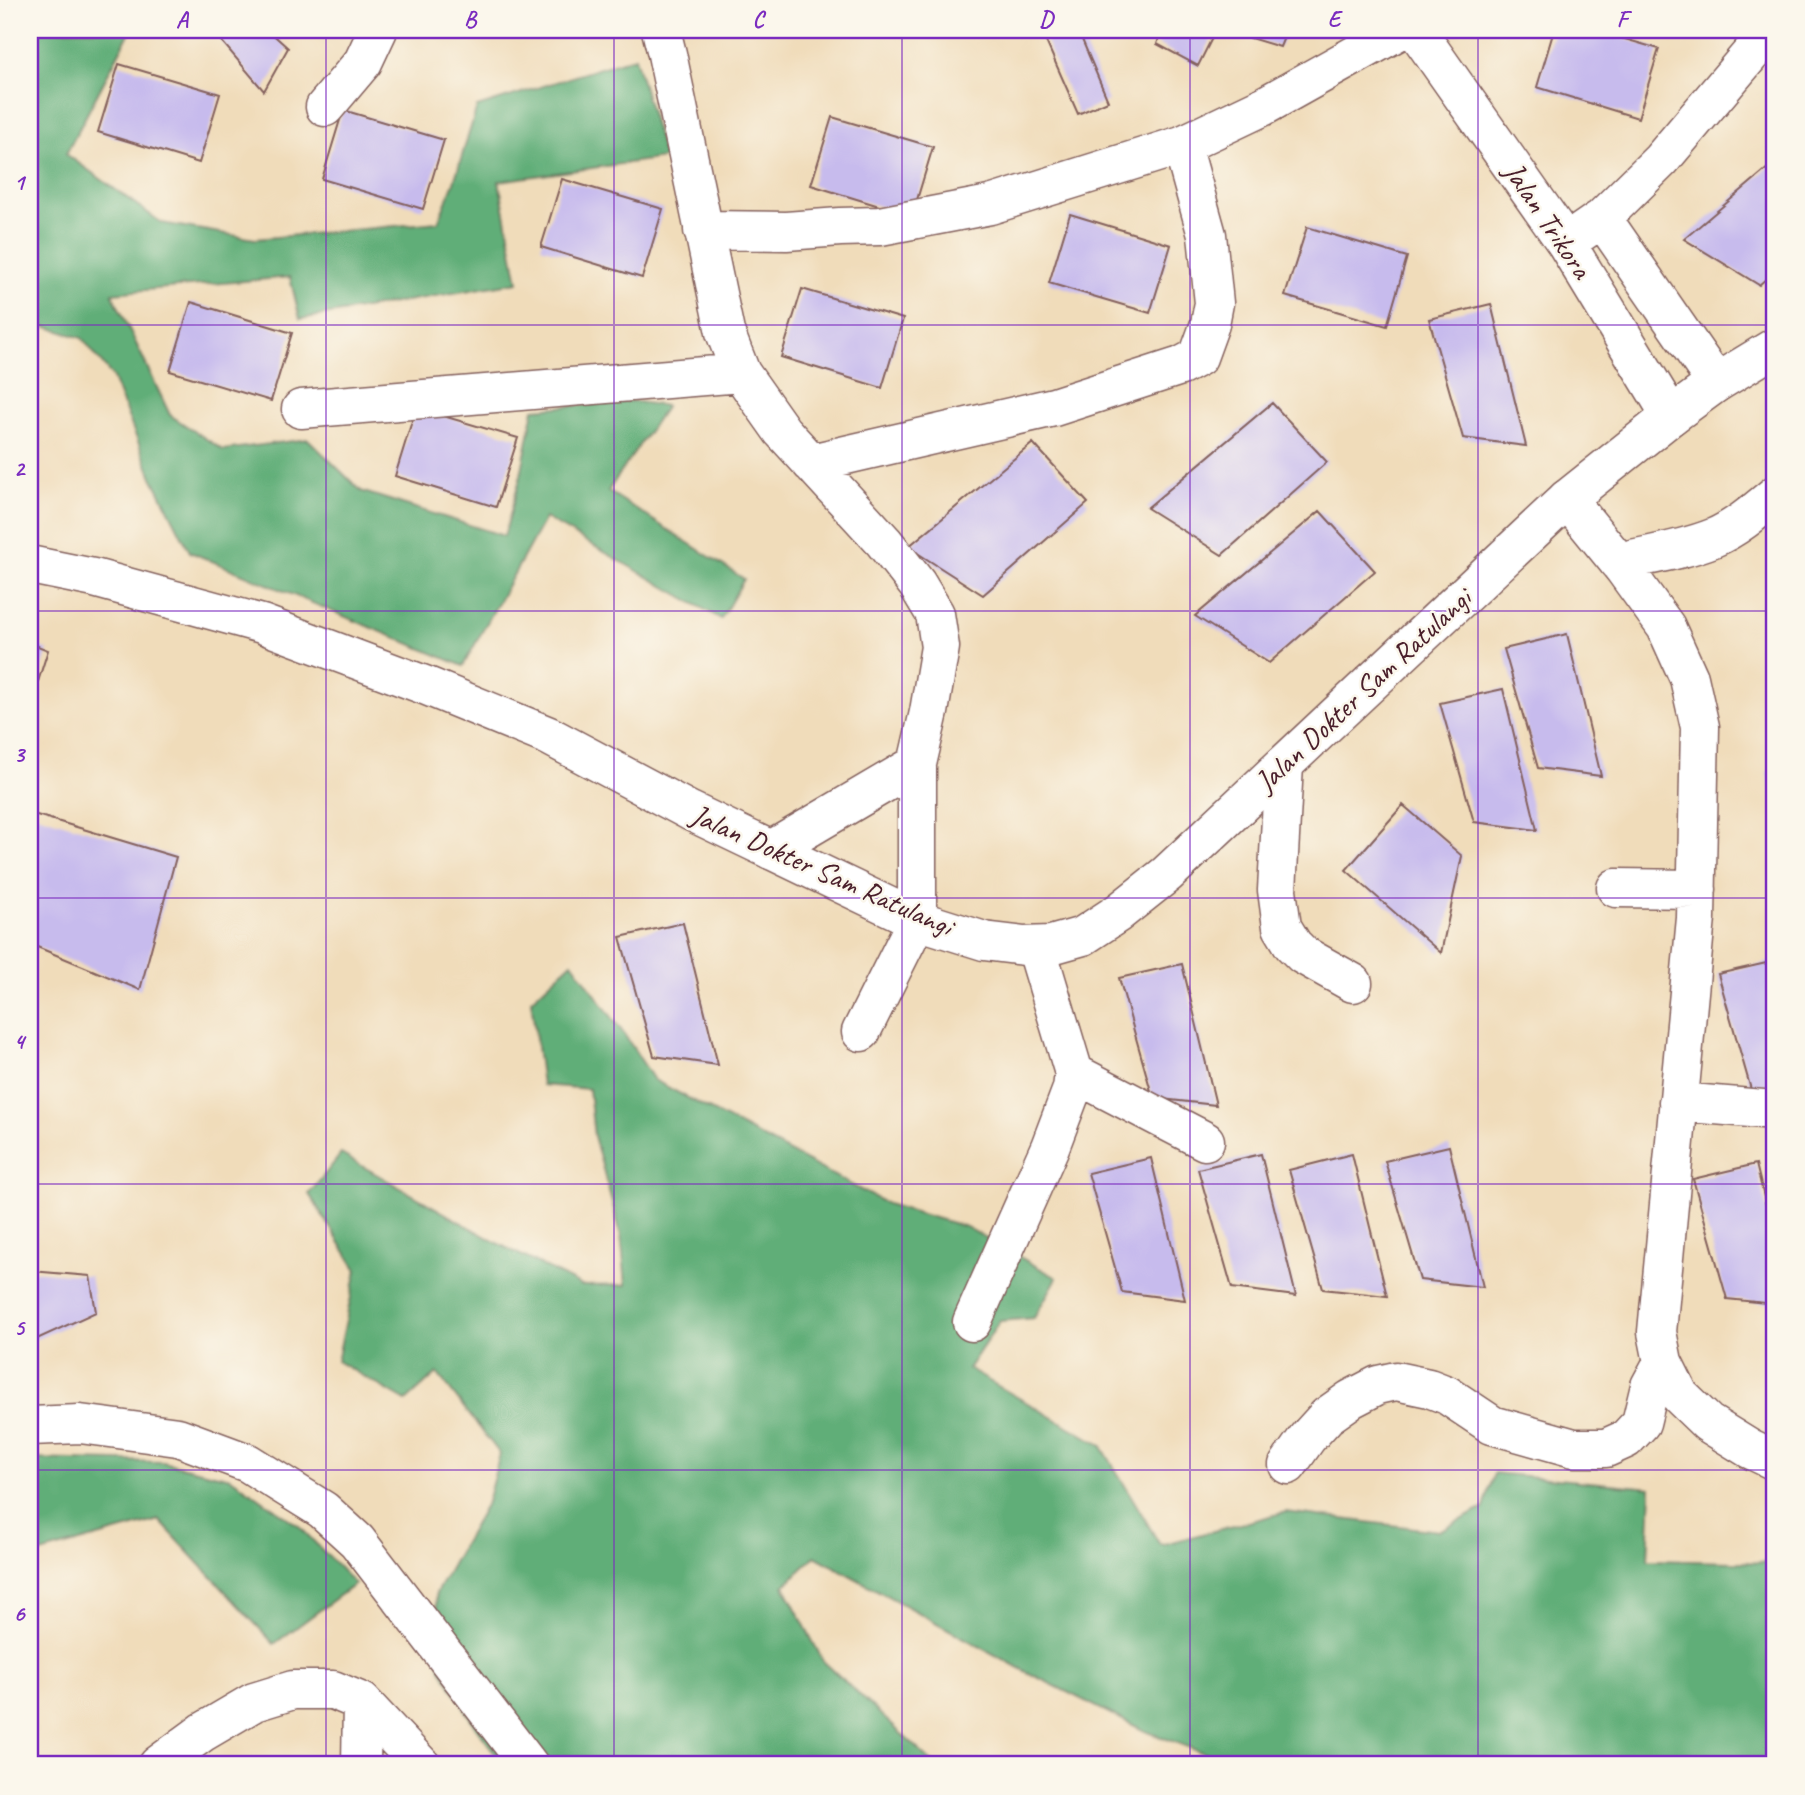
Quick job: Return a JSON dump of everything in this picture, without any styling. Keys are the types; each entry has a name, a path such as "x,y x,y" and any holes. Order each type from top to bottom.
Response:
{"street":[{"path":"325,107 363,62 378,30"},
{"path":"661,30 725,332 741,373 782,431 884,542 917,583 935,614 940,647 917,764 917,920 861,1032"},
{"path":"703,230 786,231 880,226 990,205 1182,145 1264,106 1400,30"},
{"name":"Jalan Trikora","path":"1416,30 1566,243 1671,416"},
{"path":"1566,243 1602,218 1661,160 1772,30"},
{"path":"811,463 1054,407 1181,366 1198,357 1210,324 1214,303 1207,235 1182,145"},
{"name":"Jalan Trikora","path":"1602,218 1716,383"},
{"name":"Jalan Dokter Sam Ratulangi","path":"30,565 94,578 262,624 414,681 549,736 678,804 917,920 984,941 1024,946 1051,945 1083,936 1118,913 1167,874 1567,499 1716,383 1775,347"},
{"path":"301,409 741,373"},
{"path":"1618,562 1679,549 1714,538 1775,495"},
{"path":"1567,499 1666,627 1689,678 1700,727 1696,918 1657,1332 1663,1362 1680,1396 1708,1423 1775,1461"},
{"path":"771,850 917,764"},
{"path":"1284,765 1276,890 1282,927 1303,955 1353,983"},
{"path":"1616,888 1697,890"},
{"path":"972,1322 1072,1089 1074,1073 1035,946"},
{"path":"1074,1073 1205,1141"},
{"path":"1678,1102 1775,1110"},
{"path":"1288,1465 1327,1416 1378,1385 1396,1381 1447,1395 1492,1425 1574,1448 1606,1448 1626,1439 1641,1423 1650,1386 1663,1362"},
{"path":"30,1426 80,1424 178,1437 248,1463 323,1510 358,1541 529,1765"},
{"path":"158,1765 206,1748 254,1702 293,1690 333,1690 362,1702 421,1765"},
{"path":"361,1765 362,1702"}],"green space":[{"path":"30,30 131,30 66,154 162,223 255,239 438,222 454,182 477,107 635,57 664,158 499,181 518,282 300,319 290,277 112,293 170,415 223,450 308,439 361,491 504,536 521,475 534,409 631,401 666,406 608,491 744,579 721,619 545,518 463,666 190,552 152,477 112,376 82,338 44,326 30,328"},
{"path":"572,962 654,1080 887,1204 966,1227 1057,1278 1034,1318 1000,1321 968,1369 1101,1445 1160,1545 1286,1512 1439,1531 1484,1508 1494,1473 1651,1488 1648,1560 1775,1563 1775,1765 1509,1765 1479,1757 1472,1765 1236,1765 1145,1731 1019,1668 815,1556 784,1586 823,1661 935,1765 504,1765 474,1725 439,1665 436,1593 487,1502 500,1454 437,1373 406,1401 337,1361 357,1270 309,1194 341,1154 499,1244 582,1286 626,1285 621,1235 594,1136 589,1089 542,1085 531,1000"},
{"path":"30,1459 163,1462 231,1478 299,1526 355,1584 274,1644 159,1520 30,1556"}],"building":[{"path":"212,30 268,30 288,48 264,91"},
{"path":"1041,30 1078,30 1108,101 1078,114"},
{"path":"1162,30 1216,30 1198,66 1157,44"},
{"path":"1224,30 1287,30 1280,47"},
{"path":"1554,30 1594,30 1659,49 1638,118 1537,87"},
{"path":"119,64 220,94 199,163 98,132"},
{"path":"343,110 444,140 423,209 322,179"},
{"path":"832,117 933,147 912,216 811,185"},
{"path":"1775,162 1775,271 1759,285 1684,239"},
{"path":"562,179 663,209 642,278 541,247"},
{"path":"1070,214 1171,245 1150,313 1049,283"},
{"path":"1307,227 1407,257 1387,326 1285,296"},
{"path":"802,289 903,319 882,388 781,357"},
{"path":"191,302 292,333 271,401 170,371"},
{"path":"1491,304 1526,446 1463,438 1429,319"},
{"path":"1272,403 1327,462 1222,555 1147,508"},
{"path":"416,408 518,438 496,507 395,476"},
{"path":"1033,443 1088,503 983,595 908,547"},
{"path":"1320,511 1375,571 1269,663 1195,616"},
{"path":"1567,634 1601,776 1538,768 1504,649"},
{"path":"30,643 48,650 30,707"},
{"path":"1503,689 1537,830 1474,822 1440,703"},
{"path":"1775,770 1775,797 1774,797 1767,772"},
{"path":"1403,805 1462,856 1441,953 1346,870"},
{"path":"30,813 176,857 140,990 30,944"},
{"path":"683,923 718,1065 654,1056 620,937"},
{"path":"1775,961 1775,1096 1752,1093 1718,974"},
{"path":"1182,964 1216,1105 1153,1098 1119,978"},
{"path":"1449,1146 1483,1287 1420,1280 1385,1161"},
{"path":"1261,1154 1296,1296 1232,1288 1198,1169"},
{"path":"1352,1154 1387,1296 1323,1289 1289,1170"},
{"path":"1151,1158 1185,1300 1122,1292 1088,1173"},
{"path":"1756,1164 1775,1243 1775,1304 1727,1299 1693,1179"},
{"path":"31,1271 90,1276 96,1312 37,1339 30,1339"}]}
